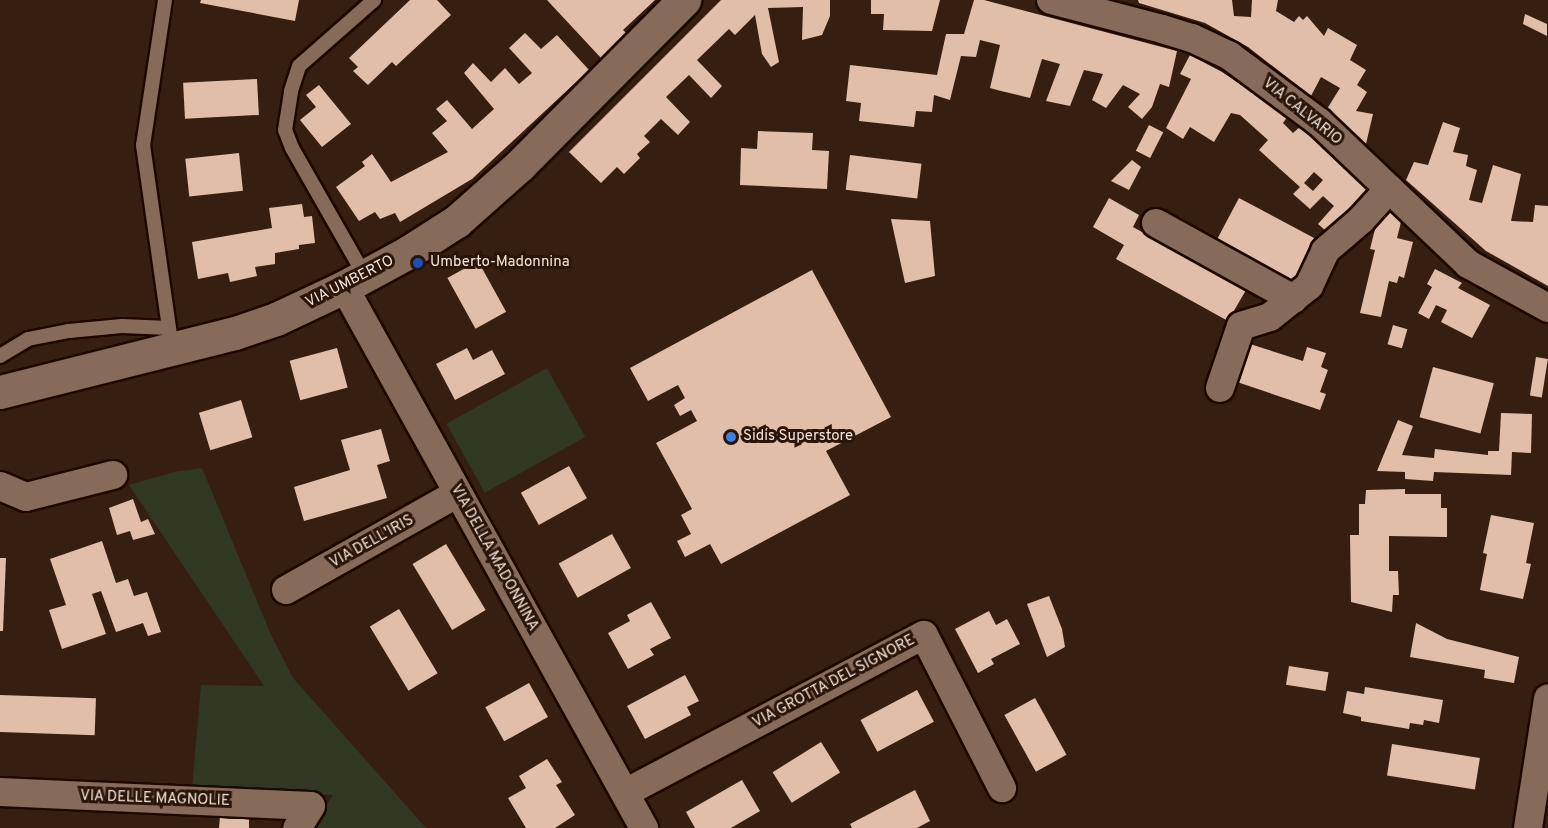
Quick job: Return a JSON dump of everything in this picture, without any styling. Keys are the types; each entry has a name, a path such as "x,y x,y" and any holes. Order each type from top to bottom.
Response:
{"main road":[{"name":"VIA UMBERTO","path":"0,392 171,338 276,319 355,282 457,221 520,165 684,0"}],"street":[{"name":"VIA CALVARIO","path":"1051,0 1172,32 1230,56 1319,122 1468,264 1548,308"},
{"path":"1220,388 1241,326 1270,317 1309,286 1325,251 1361,220 1389,189"},
{"path":"1156,223 1293,299"},
{"name":"VIA DELLA MADONNINA","path":"355,282 458,493 644,828"},
{"path":"0,486 26,497 113,475"},
{"name":"VIA DELL'IRIS","path":"286,590 458,493"},
{"name":"VIA GROTTA DEL SIGNORE","path":"625,793 924,635 1002,788"},
{"path":"1528,828 1548,699"},
{"name":"VIA DELLE MAGNOLIE","path":"0,792 304,817"}],"lane":[{"path":"0,356 28,339 69,331 122,326 171,338 143,145 165,0"},
{"path":"355,282 285,130 291,91 299,66 374,0"}],"green space":[{"path":"547,368 585,437 485,493 446,424"},
{"path":"202,468 271,635 293,678 426,828 312,828 333,795 192,788 201,685 264,686 129,485 174,472"}],"building":[{"path":"201,0 299,0 295,21 200,3"},
{"path":"410,0 437,0 451,15 396,66 392,62 368,85 353,71 358,67 349,58"},
{"path":"547,0 655,0 623,30 627,34 601,58"},
{"path":"721,0 830,0 830,16 822,35 802,40 803,7 768,8 779,62 771,67 762,54 755,15 735,35 729,29 697,60 722,86 711,98 689,75 666,97 690,122 678,135 661,119 644,136 650,142 637,154 640,158 624,174 617,167 601,183 569,152"},
{"path":"871,0 940,0 932,31 883,30 884,14 871,14"},
{"path":"974,0 984,0 1177,51 1169,87 1160,84 1152,107 1142,119 1128,107 1140,94 1123,85 1106,108 1092,100 1103,74 1084,70 1070,106 1046,101 1060,64 1042,59 1030,98 1001,91 990,88 1000,45 980,40 976,57 961,56 950,100 934,95 932,112 916,111 914,127 859,121 861,103 846,101 850,65 937,75 946,34 964,34"},
{"path":"1138,0 1232,0 1234,16 1251,17 1252,0 1278,0 1276,11 1294,22 1299,16 1303,20 1307,16 1324,36 1328,28 1357,45 1350,60 1366,70 1357,85 1367,92 1356,111 1373,114 1366,144 1327,109 1340,88 1321,77 1311,96 1248,47 1205,23 1139,3"},
{"path":"1525,14 1547,24 1547,36 1523,24"},
{"path":"525,33 541,49 557,35 589,70 472,179 400,222 395,213 380,219 375,212 359,221 336,187 365,166 362,162 372,154 391,182 448,152 432,133 447,121 436,109 447,100 472,129 494,109 464,73 473,63 491,82 505,68 519,84 532,73 509,48"},
{"path":"1190,55 1222,72 1288,116 1283,123 1293,133 1301,126 1376,193 1342,230 1334,222 1326,231 1318,224 1334,206 1323,196 1310,209 1293,194 1300,187 1259,150 1268,140 1240,115 1231,113 1214,142 1190,127 1183,139 1166,128 1191,79 1180,74","holes":["1314,172 1323,180 1313,191 1304,183"]},
{"path":"257,79 259,115 185,119 183,83"},
{"path":"319,85 351,124 322,147 300,120 316,107 306,95"},
{"path":"1443,122 1460,128 1453,152 1468,155 1466,166 1477,170 1469,200 1482,203 1493,165 1521,174 1511,221 1533,222 1535,205 1548,206 1548,286 1486,251 1406,180 1414,162 1428,165"},
{"path":"1149,125 1163,132 1150,158 1136,151"},
{"path":"758,131 813,133 812,150 829,151 827,189 740,185 741,148 757,149"},
{"path":"239,153 243,191 189,196 185,159"},
{"path":"850,155 921,164 917,199 846,190"},
{"path":"1132,160 1141,167 1129,190 1111,181"},
{"path":"1109,198 1139,215 1133,227 1246,290 1228,321 1116,259 1124,245 1093,227"},
{"path":"1239,198 1321,242 1299,283 1217,239"},
{"path":"302,204 304,217 312,216 315,243 299,245 299,249 275,253 275,264 255,267 257,276 230,282 228,273 198,279 192,242 272,228 269,208"},
{"path":"1390,206 1402,218 1397,238 1413,242 1404,278 1399,276 1397,283 1389,281 1381,317 1360,313 1375,250 1370,249 1377,221"},
{"path":"891,219 930,221 935,276 905,283"},
{"path":"478,261 506,312 476,329 447,278"},
{"path":"1435,269 1462,283 1458,288 1490,305 1472,338 1441,322 1447,310 1436,305 1429,319 1418,313 1432,287 1427,284"},
{"path":"812,270 891,417 826,451 850,495 721,564 710,544 685,557 677,541 691,534 681,515 692,509 656,443 697,421 691,410 680,416 674,405 685,398 678,385 648,401 630,368"},
{"path":"1393,325 1407,329 1402,348 1387,344"},
{"path":"1250,344 1303,361 1307,347 1326,353 1321,367 1328,370 1320,392 1326,394 1320,410 1237,382"},
{"path":"337,348 348,388 300,400 290,361"},
{"path":"467,348 473,360 492,350 505,374 455,400 436,364"},
{"path":"1536,357 1548,359 1542,397 1530,396"},
{"path":"1433,367 1494,383 1480,434 1420,417"},
{"path":"241,400 252,437 210,450 199,413"},
{"path":"1501,413 1532,414 1531,453 1512,452 1511,475 1434,472 1433,481 1405,479 1405,472 1377,471 1398,420 1413,426 1402,455 1434,458 1435,449 1488,455 1488,451 1499,451"},
{"path":"381,429 390,461 377,465 387,498 304,521 294,487 350,470 341,440"},
{"path":"569,466 587,498 539,525 521,493"},
{"path":"1405,489 1405,494 1441,494 1441,508 1447,508 1447,537 1389,536 1389,571 1398,571 1399,595 1393,595 1392,612 1351,602 1350,535 1359,535 1359,504 1365,504 1366,490"},
{"path":"133,499 141,522 148,519 155,534 133,540 130,531 117,535 109,508"},
{"path":"1491,515 1534,523 1526,563 1531,564 1523,599 1480,590 1487,554 1483,553"},
{"path":"612,534 631,568 578,598 559,564"},
{"path":"102,541 116,583 128,579 134,596 147,592 161,632 148,636 143,623 116,632 101,591 92,594 106,634 62,649 49,610 66,605 50,559"},
{"path":"446,544 486,610 452,630 413,564"},
{"path":"0,558 6,558 3,631 0,631"},
{"path":"1049,596 1062,629 1065,647 1047,657 1027,604"},
{"path":"651,602 671,638 650,649 654,655 628,669 608,633 630,621 627,615"},
{"path":"399,609 438,673 408,691 370,627"},
{"path":"989,611 996,625 1007,619 1020,644 991,659 994,664 978,673 955,629"},
{"path":"1416,623 1447,639 1519,657 1514,683 1484,678 1485,670 1410,657"},
{"path":"1289,666 1329,672 1326,691 1286,685"},
{"path":"685,675 699,701 687,707 691,715 645,739 627,706"},
{"path":"529,683 548,717 504,741 485,707"},
{"path":"1365,687 1443,700 1439,723 1424,720 1423,725 1410,723 1409,729 1361,721 1361,717 1343,713 1347,691 1364,694"},
{"path":"917,690 934,722 877,752 860,720"},
{"path":"0,695 96,698 95,735 0,732"},
{"path":"1035,698 1067,755 1036,772 1004,715"},
{"path":"821,742 840,773 792,803 773,772"},
{"path":"1392,744 1480,758 1475,790 1387,776"},
{"path":"547,759 562,782 556,785 575,815 555,828 526,828 508,798 526,788 519,776"},
{"path":"742,780 760,811 731,828 695,828 686,812"},
{"path":"915,790 930,821 917,828 852,828 850,824"},
{"path":"220,817 249,819 249,828 219,828"}],"place":[{"name":"Umberto-Madonnina","path":"418,263"},
{"name":"Sidis Superstore","path":"731,437"}]}
